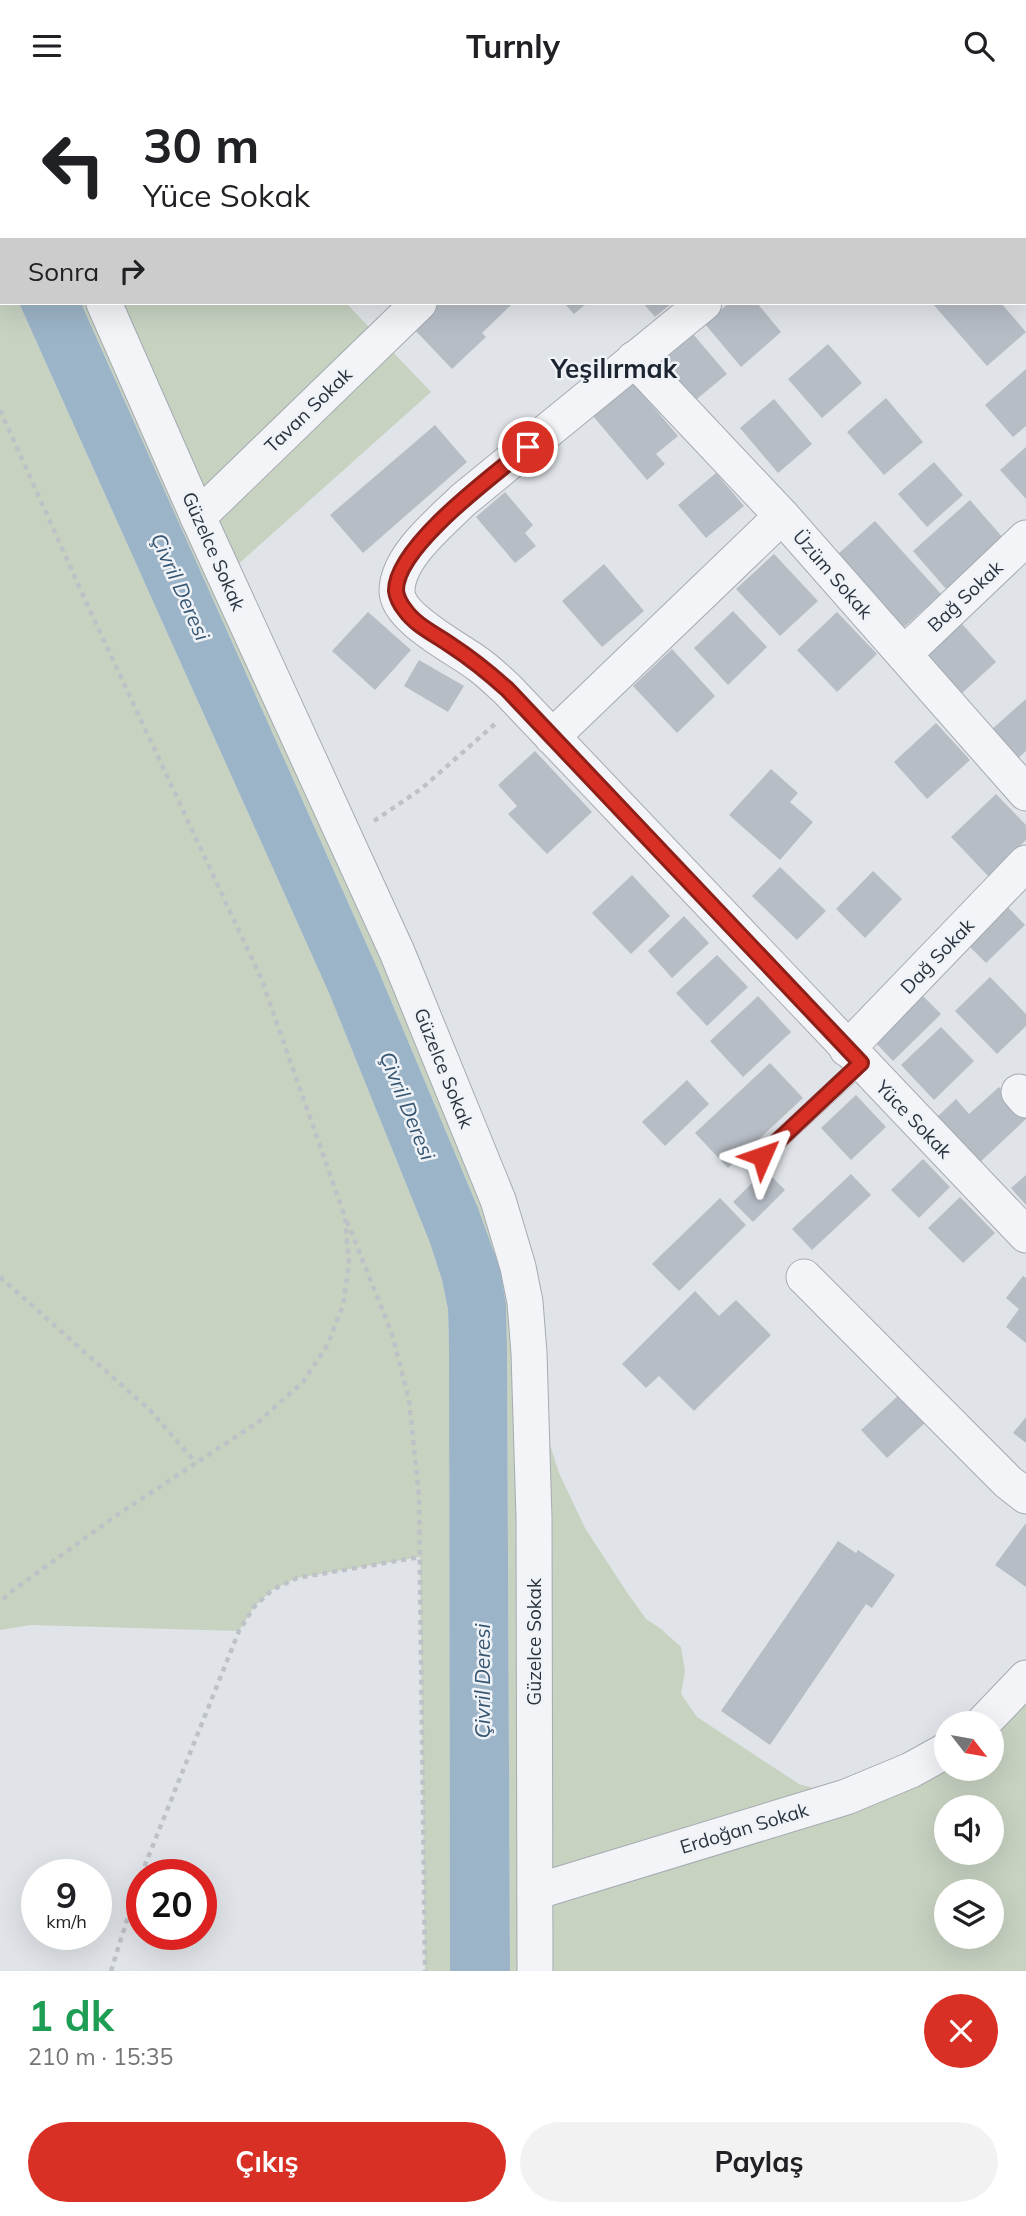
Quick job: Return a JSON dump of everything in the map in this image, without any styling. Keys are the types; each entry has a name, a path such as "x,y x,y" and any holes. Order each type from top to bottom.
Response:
{"street":[{"name":"Güzelce Sokak","path":"105,305 198,517 397,953 498,1200 516,1257 523,1290 529,1353 534,1517 535,1971"},
{"name":"Tavan Sokak","path":"198,517 417,305"},
{"name":"Yüce Sokak","path":"702,305 463,501 408,559 396,591 406,612 416,622 481,666 520,703 1026,1235"},
{"name":"Üzüm Sokak","path":"635,359 782,516 1026,793"},
{"path":"552,737 782,516"},
{"name":"Bağ Sokak","path":"904,654 1026,538"},
{"name":"Dağ Sokak","path":"854,1056 1026,863"},
{"path":"804,1277 1008,1482 1026,1496"},
{"path":"994,1711 1026,1678"},
{"name":"Erdoğan Sokak","path":"535,1892 846,1797 911,1770 934,1757"}],"lane":[{"path":"762,1156 854,1056"}],"path":[{"path":"0,410 261,978 345,1217 392,1334 410,1400 419,1496 421,1557 425,1971"},
{"path":"344,838 421,789 520,703"},
{"path":"0,1602 117,1515 257,1423 303,1382 328,1344 343,1305 349,1264 345,1217"},
{"path":"0,1277 151,1411 196,1463"},
{"path":"111,1971 146,1862 239,1631 254,1607 272,1590 297,1578 421,1557"}],"green space":[{"path":"0,305 20,305 329,993 430,1243 442,1280 448,1309 449,1347 450,1971 425,1971 420,1557 297,1578 272,1590 254,1607 239,1631 31,1625 0,1630"},
{"path":"82,305 348,305 431,392 225,576 498,1200 530,1382 559,1473 585,1528 628,1594 646,1619 681,1647 685,1671 681,1694 697,1717 799,1784 846,1797 934,1773 934,1781 1004,1781 1004,1711 1002,1711 1026,1678 1026,1971 510,1971 507,1350 506,1304 500,1269 478,1208 379,972"}],"water":[{"name":"Çivril Deresi","path":"20,305 82,305 379,972 478,1208 500,1269 506,1304 507,1350 510,1971 450,1971 448,1309 430,1243 329,993"}],"building":[{"path":"437,305 511,305 482,333 486,337 452,369 413,328"},
{"path":"566,305 585,305 574,314"},
{"path":"645,305 670,305 655,317"},
{"path":"727,305 759,305 781,332 741,367 705,324"},
{"path":"934,305 1003,305 1026,332 987,366"},
{"path":"693,334 727,374 692,403 658,364"},
{"path":"828,344 862,383 822,418 788,379"},
{"path":"1026,369 1026,426 1013,437 985,405"},
{"path":"633,383 678,436 656,454 665,464 647,480 593,416"},
{"path":"886,398 923,442 884,475 847,432"},
{"path":"774,399 812,444 778,473 740,428"},
{"path":"435,425 467,462 363,553 330,515"},
{"path":"1026,447 1026,499 1000,470"},
{"path":"934,462 963,495 927,527 898,494"},
{"path":"716,473 744,506 706,538 678,505"},
{"path":"505,492 533,525 525,533 536,546 515,563 476,517"},
{"path":"970,500 1004,539 947,590 913,551"},
{"path":"875,521 941,594 903,628 838,554"},
{"path":"774,554 818,601 780,636 736,589"},
{"path":"604,564 644,611 602,647 562,601"},
{"path":"733,611 767,647 728,685 694,648"},
{"path":"368,612 411,650 375,690 332,651"},
{"path":"837,612 877,654 837,692 797,650"},
{"path":"962,624 996,662 960,695 926,656"},
{"path":"672,649 715,696 677,733 633,686"},
{"path":"419,660 464,686 448,712 404,686"},
{"path":"1026,699 1026,751 1017,759 991,730"},
{"path":"936,723 970,760 927,799 894,762"},
{"path":"535,751 592,812 547,854 508,814 517,806 498,785"},
{"path":"771,769 798,793 790,802 813,822 780,860 729,815"},
{"path":"996,794 1026,825 1026,840 989,877 951,837"},
{"path":"780,867 826,911 797,940 752,896"},
{"path":"873,871 902,899 865,938 836,909"},
{"path":"632,875 670,916 631,954 592,913"},
{"path":"1006,905 1025,925 986,963 967,944"},
{"path":"684,916 709,943 672,978 648,951"},
{"path":"717,955 748,987 707,1026 676,993"},
{"path":"990,977 1026,1014 1026,1026 997,1054 955,1011"},
{"path":"758,996 791,1032 743,1077 710,1041"},
{"path":"923,996 941,1014 893,1061 875,1042"},
{"path":"941,1027 974,1061 934,1100 901,1065"},
{"path":"770,1063 803,1098 728,1168 695,1133"},
{"path":"687,1080 709,1104 665,1146 642,1122"},
{"path":"999,1087 1026,1119 976,1166 934,1120 956,1099 969,1114"},
{"path":"856,1095 886,1127 851,1160 821,1128"},
{"path":"923,1159 950,1187 919,1218 891,1190"},
{"path":"765,1170 785,1190 753,1222 733,1202"},
{"path":"851,1174 871,1195 812,1250 792,1229"},
{"path":"1026,1175 1026,1205 1011,1188"},
{"path":"960,1197 995,1233 963,1263 928,1228"},
{"path":"720,1198 746,1225 679,1291 652,1264"},
{"path":"1023,1276 1026,1278 1026,1343 1006,1327 1019,1309 1006,1298"},
{"path":"695,1291 719,1316 736,1300 771,1335 694,1411 659,1376 646,1388 622,1364"},
{"path":"900,1394 926,1422 887,1458 861,1430"},
{"path":"1026,1417 1026,1443 1013,1433"},
{"path":"1026,1523 1026,1587 995,1565"},
{"path":"838,1541 856,1553 858,1550 895,1575 872,1608 866,1604 770,1745 721,1711"}],"district":[{"name":"Yeşilırmak","path":"614,369"}],"route":[{"path":"528,447 463,501 425,537 405,565 396,591 406,612 416,622 481,666 507,689 861,1063 762,1156"}]}
